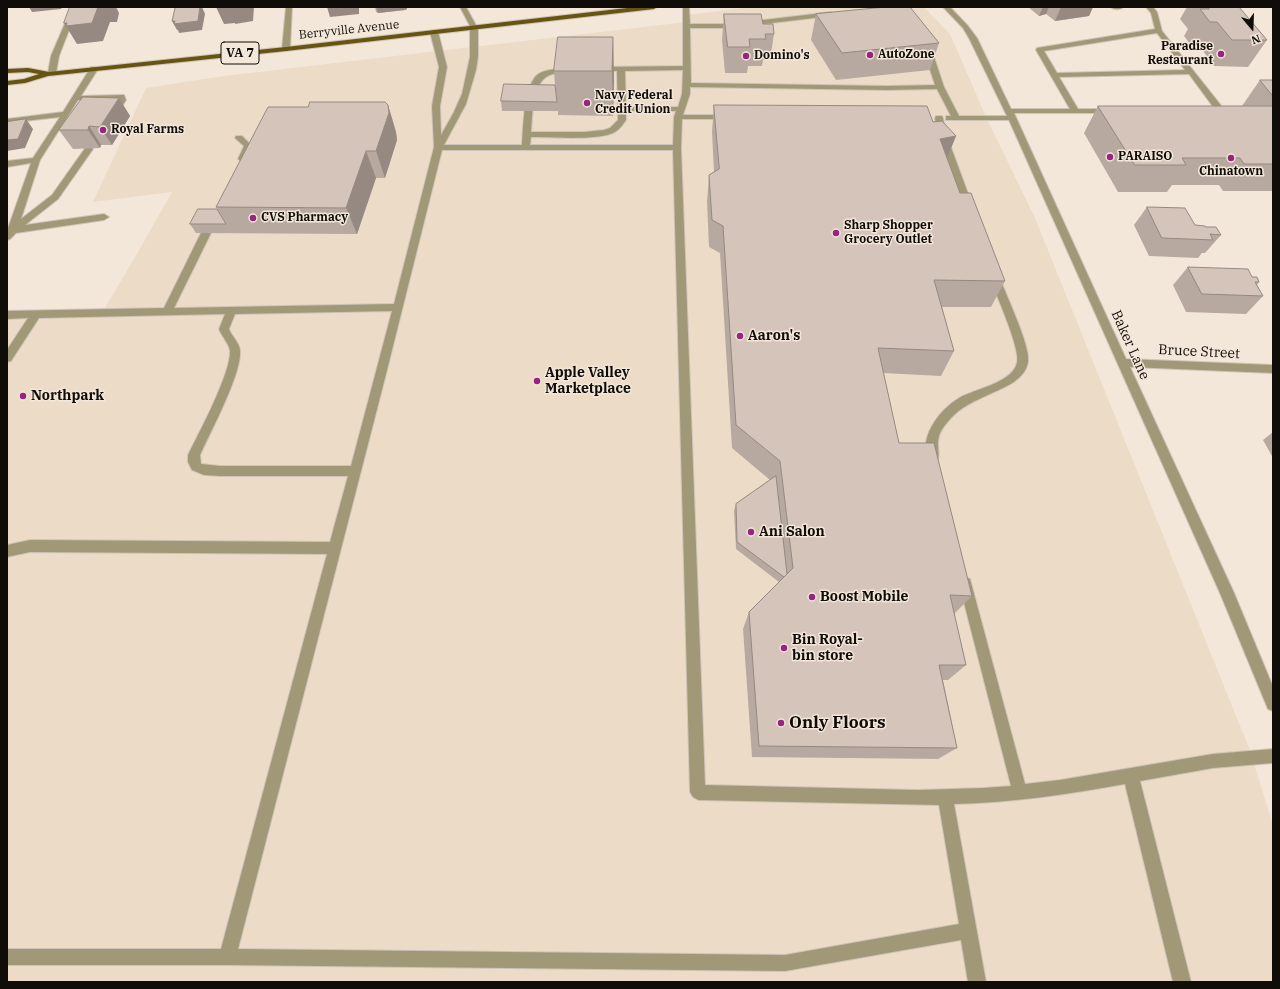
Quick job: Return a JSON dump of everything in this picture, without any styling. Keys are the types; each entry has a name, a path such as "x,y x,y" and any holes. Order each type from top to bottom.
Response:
{"main road":[{"name":"Berryville Avenue","path":"7,83 25,81 50,73 286,49 654,7"},
{"name":"Berryville Avenue","path":"7,71 28,70 50,73"}],"street":[{"path":"50,73 55,56 75,7"},
{"path":"286,49 289,7"},
{"path":"438,147 458,116 468,90 473,69 475,45 474,28 463,7"},
{"path":"686,7 687,85 684,100 679,113 677,148 698,792 945,797 1020,792 1131,777 1213,762 1273,756"},
{"name":"Baker Lane","path":"946,7 966,27 973,38 1010,115 1227,593 1273,704"},
{"path":"1114,7 1120,7"},
{"path":"1149,7 1154,12 1159,32 1220,110 1205,110"},
{"path":"686,26 729,26 840,13"},
{"path":"227,957 398,307 438,147 436,106 443,67 434,32"},
{"path":"1075,111 1040,50 1159,32"},
{"path":"926,44 940,87 956,118"},
{"path":"590,69 687,68"},
{"path":"10,234 36,160 94,69"},
{"path":"528,134 602,133 611,131 618,126 622,120 621,69"},
{"path":"526,147 532,94 536,80 544,74 560,70 575,70"},
{"path":"1054,75 1191,72"},
{"path":"687,85 887,88 940,87"},
{"path":"76,98 121,96 122,100 111,116"},
{"path":"622,109 741,117"},
{"path":"973,218 935,118 1121,110"},
{"path":"8,123 66,114"},
{"path":"238,166 248,146 239,138"},
{"path":"438,147 677,148"},
{"path":"10,234 55,197 88,148"},
{"path":"7,164 36,160"},
{"path":"10,234 104,217"},
{"path":"167,312 206,234"},
{"path":"935,469 931,444 935,428 949,413 963,402 1006,382 1019,371 1022,364 1022,352 1019,341 990,266"},
{"path":"7,315 398,307"},
{"path":"231,311 224,329 235,349 234,360 230,374 194,455 196,467 204,470 220,471 355,471"},
{"path":"7,358 36,314"},
{"name":"Bruce Street","path":"1123,363 1273,369"},
{"path":"7,551 30,546 335,548"},
{"path":"962,572 1020,792"},
{"path":"1131,777 1182,982"},
{"path":"945,797 977,982"},
{"path":"7,957 227,957 785,963 968,931"}],"shaded area":[{"path":"752,7 924,7 950,34 987,119 1035,218 1249,748 1273,825 1273,982 7,982 7,315 102,313 172,192 93,202 146,88 224,76 686,22 686,15"}],"building":[{"path":"70,7 98,7 92,23 66,26 67,23 64,23"},
{"path":"200,7 198,21 174,24 175,21 172,21 175,8"},
{"path":"886,7 910,7 939,43 842,53 816,14"},
{"path":"1207,7 1239,7 1267,40 1232,40 1217,22 1210,22 1200,9 1209,9"},
{"path":"724,14 761,14 763,24 773,24 774,34 765,34 766,39 749,39 750,47 728,47"},
{"path":"558,37 613,37 612,71 554,71"},
{"path":"1260,80 1273,80 1273,96"},
{"path":"504,84 555,85 557,102 501,101"},
{"path":"83,97 119,98 100,127 89,126 88,130 59,130"},
{"path":"310,102 385,102 388,105 389,113 376,151 366,151 346,208 216,207 268,107 308,107"},
{"path":"714,105 927,106 933,122 942,121 956,136 940,139 960,193 971,193 1005,281 934,280 954,351 878,348 899,443 934,443 972,596 950,595 966,665 939,665 957,748 759,746 749,612 793,568 780,461 736,425 723,226 712,220 709,175 719,169"},
{"path":"1098,106 1273,106 1273,164 1244,164 1240,158 1182,158 1186,165 1135,165"},
{"path":"26,119 18,139 7,140 7,122"},
{"path":"1147,207 1185,208 1195,225 1216,227 1221,235 1210,234 1213,240 1162,238"},
{"path":"198,209 217,209 226,224 190,224"},
{"path":"1188,267 1248,269 1252,277 1257,277 1259,282 1255,282 1263,296 1202,294"},
{"path":"776,476 787,574 784,577 737,542 736,504"}],"place":[{"name":"Paradise Restaurant","path":"1221,54"},
{"name":"AutoZone","path":"870,55"},
{"name":"Domino's","path":"746,56"},
{"name":"Navy Federal Credit Union","path":"587,103"},
{"name":"Royal Farms","path":"103,130"},
{"name":"PARAISO","path":"1110,157"},
{"name":"Chinatown","path":"1231,158"},
{"name":"CVS Pharmacy","path":"253,218"},
{"name":"Sharp Shopper Grocery Outlet","path":"836,233"},
{"name":"Aaron's","path":"740,336"},
{"name":"Apple Valley Marketplace","path":"537,381"},
{"name":"Northpark","path":"23,396"},
{"name":"Ani Salon","path":"751,532"},
{"name":"Boost Mobile","path":"812,597"},
{"name":"Bin Royal- bin store","path":"784,648"},
{"name":"Only Floors","path":"781,723"}]}
